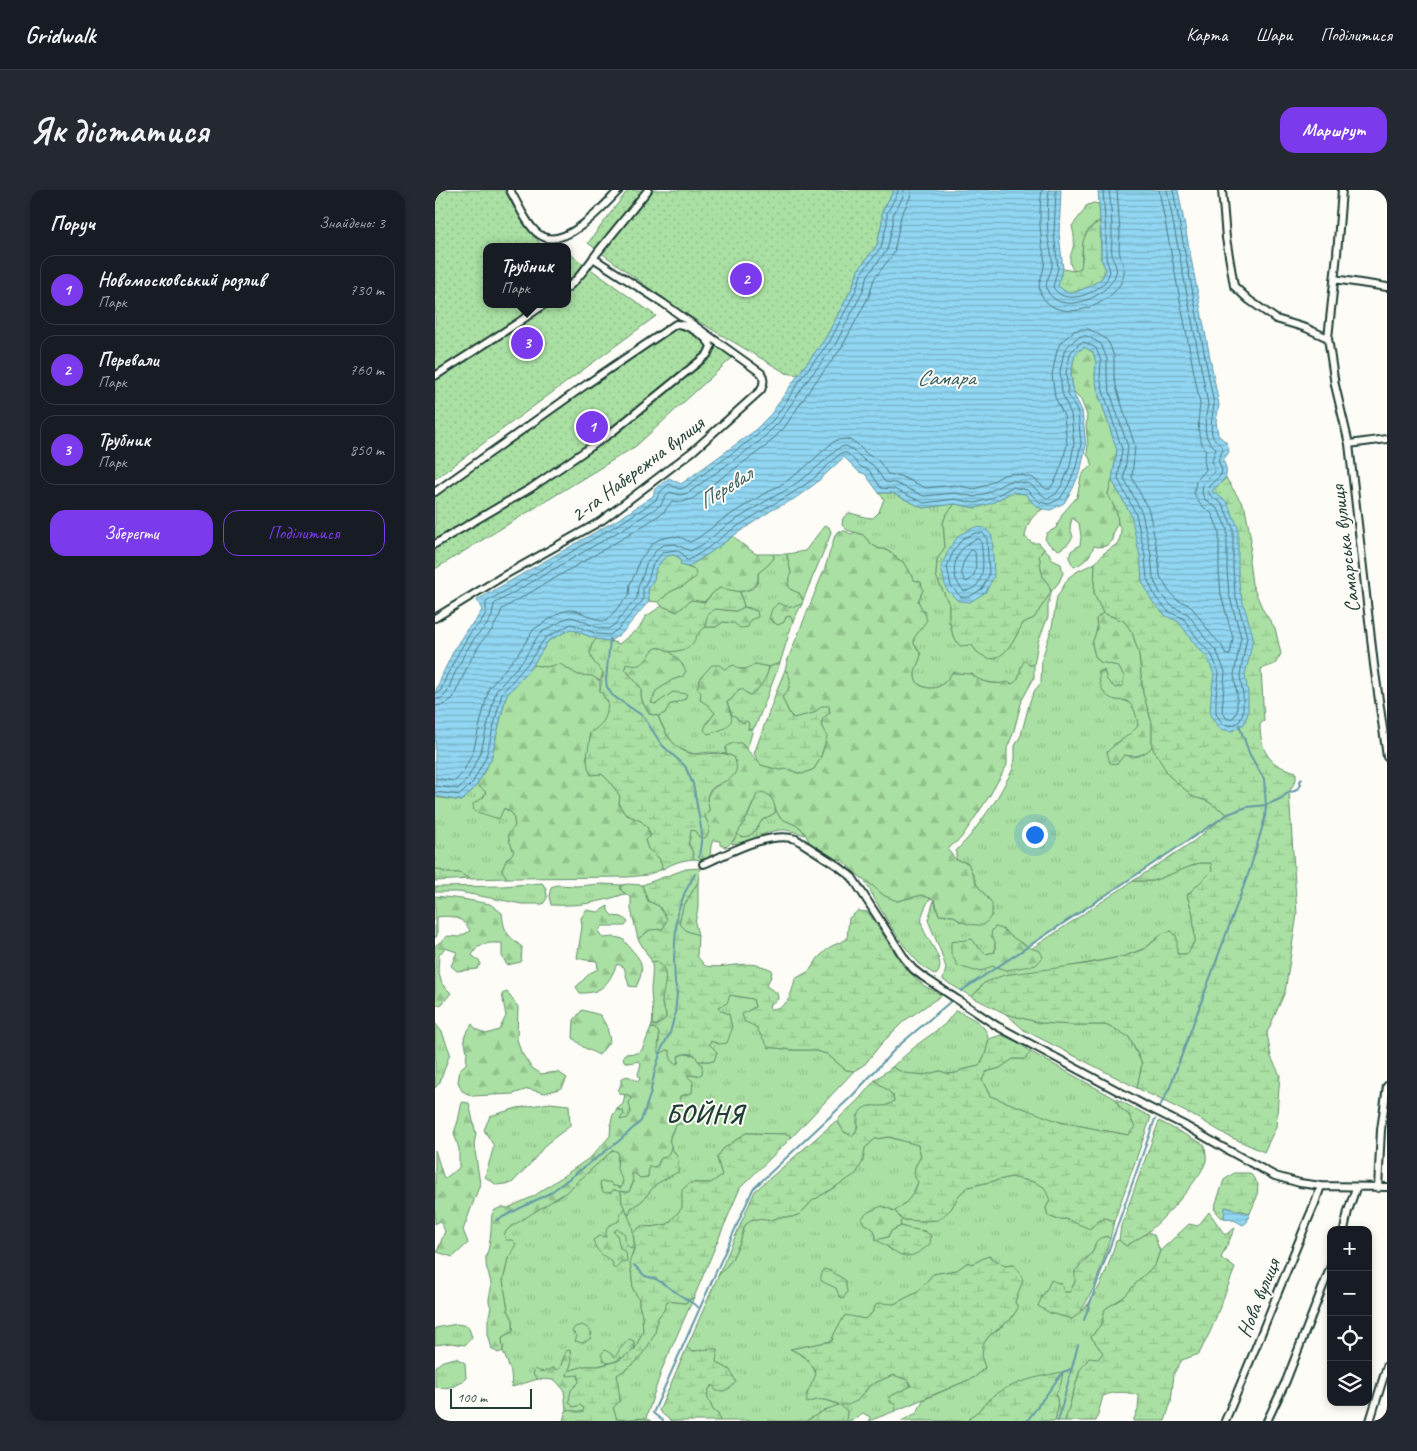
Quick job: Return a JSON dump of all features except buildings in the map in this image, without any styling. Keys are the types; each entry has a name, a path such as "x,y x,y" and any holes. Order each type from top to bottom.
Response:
{"street":[{"path":"510,190 539,235 553,238 585,224 619,190"},
{"path":"571,285 584,272 593,258 648,190"},
{"path":"1222,190 1226,238 1234,286 1249,300 1276,319 1306,328 1328,338"},
{"name":"Самарська вулиця","path":"1342,190 1328,338 1335,385 1349,444 1374,665 1387,757"},
{"name":"2-га Набережна вулиця","path":"435,618 505,575 601,521 710,437 761,390 764,385 761,373 593,258"},
{"path":"1334,279 1387,287"},
{"path":"435,376 539,308"},
{"path":"435,492 587,384 676,324 687,326 710,343 711,347 707,355 611,433 531,488 435,544"},
{"path":"1349,444 1387,439"},
{"path":"703,864 771,838 788,836 795,839 838,866 852,878 913,969 997,1026 1186,1126 1275,1176 1300,1183 1321,1186 1387,1187"},
{"path":"1378,1188 1381,1130 1387,1086"},
{"name":"Нова вулиця","path":"1225,1421 1321,1186"},
{"path":"1344,1226 1347,1211 1356,1188"},
{"path":"1267,1421 1286,1381 1329,1271"},
{"path":"1370,1421 1387,1366"}],"green space":[{"path":"435,190 504,190 526,228 540,243 483,243 483,308 571,308 571,255 656,316 435,479"},
{"path":"628,190 894,190 882,212 877,245 858,270 852,288 825,339 798,375 786,373 679,310 588,243"},
{"path":"1093,203 1099,204 1100,221 1087,232 1083,242 1081,268 1074,271 1070,264 1074,241 1072,226 1086,206"},
{"path":"1100,221 1101,259 1106,270 1102,278 1091,286 1075,292 1066,292 1057,286 1063,269 1074,271 1081,268 1085,236"},
{"path":"682,321 733,357 636,446 435,569 435,494"},
{"path":"1084,347 1093,352 1096,362 1095,378 1099,395 1117,450 1108,494 1117,513 1118,523 1112,540 1106,546 1094,546 1087,559 1074,567 1069,558 1071,551 1080,545 1079,523 1072,518 1070,527 1073,537 1068,544 1059,550 1050,545 1045,539 1047,533 1056,528 1063,513 1077,497 1081,477 1093,465 1087,454 1087,415 1081,400 1073,392 1071,373 1075,354"},
{"path":"1226,478 1245,508 1251,540 1249,561 1252,584 1263,610 1275,628 1281,654 1275,664 1261,669 1264,721 1260,724 1262,741 1268,756 1276,764 1296,772 1296,780 1289,792 1297,914 1285,992 1267,1033 1271,1057 1280,1075 1276,1127 1264,1152 1228,1136 1198,1118 1137,1088 1142,1063 1129,1037 1108,1025 1041,1023 1006,1014 972,997 984,983 1004,975 1086,964 1125,956 1145,949 1163,933 1172,931 1177,938 1177,954 1188,954 1195,940 1193,914 1187,895 1212,871 1211,863 1199,863 1153,881 1133,881 1194,841 1227,814 1207,801 1194,797 1169,776 1152,747 1152,723 1143,693 1139,654 1132,632 1124,621 1103,613 1094,594 1095,563 1104,553 1117,544 1120,538 1121,530 1117,513 1108,494 1112,480 1124,502 1212,491"},
{"path":"1012,492 1025,494 1036,506 1043,509 1035,514 1030,521 1025,537 1032,543 1039,543 1044,549 1039,556 1041,569 1051,592 1034,618 1023,623 1004,653 996,658 988,659 977,652 972,645 960,646 953,636 949,618 949,604 936,576 937,560 945,547 943,523 946,515 955,504 976,508 992,503"},
{"path":"879,493 892,493 923,508 955,504 946,515 943,523 945,547 937,560 936,575 949,604 949,618 953,636 968,646 972,645 977,652 1014,640 1023,623 1034,618 1051,592 1048,617 1038,642 1034,665 1029,665 1025,661 1021,667 1017,682 997,684 977,679 972,674 952,673 943,684 934,688 922,686 916,681 915,671 921,654 914,644 914,638 921,628 925,612 920,607 918,601 923,590 914,580 903,562 884,549 871,544 863,535 847,530 842,525 843,518 849,513 873,518 879,512 884,499"},
{"path":"825,525 829,527 831,532 803,600 799,593 790,589 788,584 791,573 787,554 805,551"},
{"path":"838,531 845,531 851,534 855,532 863,535 871,544 879,549 884,549 903,562 914,580 921,582 923,590 918,601 927,620 914,638 914,644 921,654 915,671 916,681 919,684 930,688 938,687 952,673 972,674 988,683 998,684 1007,682 1012,684 1018,679 1021,666 1025,660 1029,665 1034,665 1034,678 1022,700 1013,734 1007,748 1007,765 990,795 961,838 948,850 956,860 968,863 977,885 992,903 992,915 984,925 968,924 954,916 939,915 935,900 922,895 897,901 883,895 843,861 830,857 810,844 800,827 780,818 769,795 753,802 742,827 730,844 726,847 720,845 720,841 713,840 710,856 705,861 694,859 688,844 691,829 695,831 710,828 705,817 709,810 707,797 711,790 720,784 734,757 726,754 726,747 733,743 741,743 761,765 780,770 787,769 802,774 814,769 820,759 825,742 824,731 821,725 823,718 822,706 814,713 794,718 789,713 782,697 788,692 788,672 785,670 788,659"},
{"path":"733,536 756,554 773,554 774,558 758,573 758,582 754,586 745,591 731,591 720,588 704,602 691,600 677,612 662,606 658,602 670,592 683,586 695,570 688,567"},
{"path":"1044,549 1049,553 1052,560 1061,564 1063,573 1051,592 1041,569 1039,556"},
{"path":"773,554 787,554 791,573 788,585 790,589 799,593 803,600 802,604 795,607 786,607 769,619 778,625 784,622 786,617 790,616 793,621 780,663 769,667 755,664 746,669 739,669 701,693 715,713 706,723 708,734 726,727 732,715 735,716 738,720 747,721 749,724 748,729 753,729 747,750 726,747 726,754 710,752 694,754 677,748 666,733 658,716 665,713 668,705 677,703 662,701 656,704 651,703 656,691 672,680 683,676 683,665 669,652 682,650 700,630 706,627 716,627 723,622 734,623 751,608 744,607 740,592 752,589 758,582 758,573 774,558"},
{"path":"674,555 680,558 681,565 695,570 696,577 670,592 658,602 649,601 648,590 654,579 656,568 666,556"},
{"path":"1095,563 1094,594 1103,613 1096,619 1097,629 1092,644 1095,656 1100,662 1118,666 1124,676 1123,686 1115,688 1107,680 1104,671 1099,672 1116,700 1122,700 1133,707 1138,726 1130,735 1113,745 1127,756 1132,757 1141,755 1152,747 1170,776 1194,797 1207,801 1228,814 1028,947 1003,929 995,942 995,952 986,954 978,947 985,970 992,966 1007,970 1040,951 1031,949 1133,881 1153,881 1199,863 1211,863 1213,871 1187,895 1193,914 1195,940 1188,954 1177,954 1172,931 1163,933 1145,948 1125,956 984,983 972,997 943,980 946,968 928,920 934,900 939,915 954,916 960,922 992,903 977,885 968,863 956,860 956,851 970,836 996,800 1012,771 1015,759 1015,746 1021,735 1030,701 1041,683 1042,659 1052,627 1057,597 1069,577"},
{"path":"720,588 740,592 744,607 736,611 715,609 707,616 706,627 699,632 693,643 685,649 669,652 663,648 658,648 639,665 626,664 625,669 641,688 641,697 649,714 658,716 667,735 677,746 688,753 719,753 734,757 736,766 732,777 714,787 707,797 709,810 705,817 709,833 705,838 699,837 695,831 691,830 688,844 694,859 678,862 663,869 659,858 648,849 645,840 651,836 647,827 641,821 625,814 619,804 620,796 602,774 591,775 589,770 587,759 590,733 604,720 608,702 600,691 603,673 593,661 590,653 596,639 619,644 640,627 645,617 662,606 677,612 691,600 705,602"},
{"path":"778,603 790,606 802,604 793,621 790,616 786,617 784,622 778,625 769,619 772,609"},
{"path":"744,607 757,611 758,617 750,620 748,627 740,628 734,623 723,622 716,627 706,627 707,616 715,609 736,611"},
{"path":"1103,613 1124,621 1132,632 1139,654 1143,693 1152,723 1152,747 1139,755 1124,755 1117,764 1110,763 1107,752 1138,726 1135,712 1130,703 1126,700 1117,700 1107,696 1102,689 1099,672 1104,670 1107,680 1115,688 1123,686 1124,676 1118,666 1100,662 1095,656 1092,644 1097,629 1096,619"},
{"path":"571,629 596,639 590,653 593,661 603,673 600,681 592,676 578,675 560,664 546,667 533,665 548,641"},
{"path":"658,647 667,650 675,656 686,671 683,676 672,680 656,691 651,703 656,704 673,692 687,694 685,699 669,705 665,713 658,716 650,714 641,697 641,688 625,669 626,664 647,659 651,651"},
{"path":"780,663 756,725 753,729 748,729 749,724 747,721 743,723 732,715 727,702 731,700 739,689 743,689 750,695 754,693 765,680 769,667"},
{"path":"560,664 578,675 592,676 600,681 600,691 608,702 608,715 599,727 590,733 590,745 586,759 610,782 620,796 619,804 625,814 641,821 647,827 651,837 645,840 648,849 659,858 663,869 647,875 627,877 507,878 502,870 507,859 514,852 508,834 515,826 513,814 504,808 499,819 474,811 473,804 483,798 486,792 477,785 491,759 506,696 533,665 546,667"},
{"path":"755,664 769,667 763,683 750,695 739,689 731,700 727,702 732,719 728,726 708,734 704,730 715,713 700,700 701,693 697,688 701,677 712,665 719,665 724,669 734,665 739,669 746,669"},
{"path":"785,670 788,673 790,684 782,697 793,718 814,713 822,706 829,706 830,713 823,718 821,725 827,737 820,759 814,769 802,774 787,769 780,770 761,765 754,754"},
{"path":"477,785 486,791 483,798 513,813 515,826 510,842 514,852 507,859 502,870 507,878 470,879 459,873 446,873 435,868 435,797 462,801"},
{"path":"763,792 773,801 775,813 762,820 756,830 749,836 742,837 737,834 747,818 757,794"},
{"path":"776,807 780,818 800,827 806,835 789,830 779,830 732,844 737,834 742,837 756,830 762,820 775,813"},
{"path":"435,868 446,873 459,873 470,879 435,881"},
{"path":"700,868 698,882 683,907 679,923 687,931 698,935 697,956 705,966 718,967 751,964 772,970 771,977 766,986 777,993 778,999 769,1005 770,1009 785,1003 788,1000 795,979 809,971 819,957 830,947 847,939 849,918 858,911 868,912 904,967 924,986 942,995 904,1021 881,1044 865,1064 854,1071 846,1070 827,1054 812,1050 768,1047 756,1027 744,1021 742,1014 755,1007 753,999 730,995 727,1003 718,1007 721,1011 729,1014 732,1029 727,1043 719,1044 711,1041 709,1044 717,1052 714,1061 698,1061 695,1055 682,1054 678,1056 679,1062 677,1064 673,1063 670,1051 658,1052 659,1033 651,1028 652,1025 657,1026 666,1016 662,1002 665,979 664,969 656,961 652,962 638,939 650,930 663,929 667,919 659,906 648,901 642,885 686,869"},
{"path":"864,879 897,901 921,895 930,898 924,911 922,925 940,964 936,975 926,969 909,952"},
{"path":"698,882 698,908 695,923 698,935 687,931 679,923 683,907"},
{"path":"542,883 546,888 547,898 543,904 522,904 459,892 435,892 435,887 503,886"},
{"path":"557,885 621,885 621,890 625,894 588,903 551,905 549,896 551,887"},
{"path":"621,885 642,885 648,901 659,906 667,919 663,929 650,930 638,939 631,909 631,898 621,890"},
{"path":"435,896 490,904 502,913 507,933 522,947 521,962 507,965 502,956 502,943 478,946 472,955 481,963 477,969 457,971 451,966 457,952 445,948 439,955 438,970 442,984 451,993 442,1004 435,1006 435,946 448,936 459,937 470,931 457,918 437,917 437,936 435,938"},
{"path":"608,906 608,911 613,916 622,917 628,922 625,926 603,926 598,931 603,938 615,937 623,939 640,960 640,978 636,987 629,986 624,967 617,964 604,986 594,992 580,993 576,987 590,973 598,969 597,961 577,958 582,927 581,918 586,910 598,912"},
{"path":"995,927 1004,930 1027,946 1040,951 1043,957 1036,965 1007,970 992,966 985,970 975,971 958,966 951,954 951,942 972,939 986,954 995,952 995,941 991,936 992,930"},
{"path":"656,961 663,967 666,975 666,988 662,1004 666,1015 662,1022 652,1025 652,962"},
{"path":"507,992 518,1007 517,1039 521,1052 531,1067 541,1074 558,1072 567,1078 562,1088 545,1093 528,1089 513,1094 472,1096 462,1091 458,1082 460,1069 466,1064 467,1052 464,1037 472,1024 476,1029 486,1034 499,1030 506,1016 502,994"},
{"path":"730,995 753,999 755,1007 743,1014 756,1027 769,1047 812,1050 827,1054 846,1070 854,1071 792,1137 787,1134 746,1133 723,1149 717,1158 722,1175 711,1183 690,1183 682,1208 668,1224 652,1227 641,1226 630,1260 633,1289 639,1299 643,1331 635,1349 608,1363 598,1366 585,1366 568,1371 571,1364 570,1351 566,1351 560,1368 557,1370 552,1368 533,1375 538,1379 512,1387 511,1372 503,1351 502,1337 513,1331 513,1320 508,1310 503,1281 508,1259 513,1252 504,1234 523,1218 565,1193 613,1150 619,1152 617,1161 623,1181 621,1188 601,1182 600,1185 601,1188 621,1191 622,1203 628,1214 631,1208 642,1201 656,1184 666,1178 676,1154 670,1143 679,1118 674,1116 674,1113 679,1109 680,1096 687,1095 687,1075 697,1076 702,1065 698,1061 714,1061 709,1045 711,1041 719,1044 732,1029 729,1014 721,1011 718,1007"},
{"path":"582,1010 600,1015 607,1027 610,1041 599,1055 583,1047 573,1038 574,1020"},
{"path":"956,1010 975,1020 986,1031 988,1045 979,1066 961,1070 957,1073 949,1074 940,1071 924,1075 904,1073 892,1067 918,1044 944,1025"},
{"path":"1006,1014 1041,1023 1108,1025 1129,1037 1142,1064 1137,1088 1024,1030"},
{"path":"435,1023 442,1032 450,1053 440,1082 435,1088"},
{"path":"651,1028 658,1032 658,1045 671,1051 679,1062 678,1057 683,1054 695,1055 702,1068 702,1074 697,1076 687,1075 693,1081 692,1093 680,1096 679,1099 682,1106 674,1113 674,1116 682,1121 682,1124 677,1124 671,1132 669,1141 670,1151 649,1172 648,1177 640,1178 633,1175 633,1183 629,1192 614,1189 612,1192 606,1193 603,1192 600,1185 601,1182 610,1182 613,1186 621,1188 623,1181 617,1169 618,1152 613,1150 565,1193 509,1228 504,1234 506,1240 512,1240 516,1244 508,1259 503,1281 508,1310 513,1320 513,1332 502,1337 503,1351 498,1353 492,1349 488,1334 491,1285 486,1256 490,1242 492,1214 495,1210 502,1207 508,1208 534,1196 591,1157 610,1136 611,1122 617,1109 623,1111 624,1114 622,1116 631,1112 629,1102 632,1099 630,1096 621,1094 618,1091 621,1079 624,1077 628,1076 638,1081 640,1079 638,1074 641,1064 639,1061 629,1063 624,1061 623,1056 642,1050"},
{"path":"1001,1035 1016,1041 1031,1052 1024,1059 1013,1059 1000,1068 986,1072 982,1080 990,1096 1060,1122 1128,1135 1135,1127 1129,1115 1119,1107 1116,1099 1151,1117 1114,1221 1106,1218 1097,1222 1090,1229 1066,1219 1056,1219 1048,1216 1046,1208 1050,1200 1044,1187 1034,1182 1011,1177 968,1187 959,1195 951,1209 939,1220 902,1220 895,1211 914,1192 918,1182 914,1176 915,1167 921,1156 918,1145 889,1137 875,1139 865,1148 863,1161 856,1174 812,1201 800,1214 771,1220 753,1219 745,1225 740,1242 731,1261 718,1276 755,1191 837,1120 844,1132 852,1136 856,1132 861,1110 867,1106 882,1106 894,1101 893,1095 875,1080 892,1067 904,1073 924,1075 940,1071 949,1074 957,1073 961,1070 979,1066 985,1055 989,1039"},
{"path":"1031,1052 1116,1099 1119,1107 1129,1115 1135,1127 1128,1135 1060,1122 1031,1113 990,1096 982,1080 986,1072 1000,1068 1013,1059 1024,1059"},
{"path":"875,1080 893,1095 894,1101 883,1106 871,1106 857,1116 857,1129 852,1136 844,1132 837,1120"},
{"path":"625,1094 632,1099 629,1102 631,1112 628,1118 620,1120 624,1114 623,1111 617,1109 623,1104"},
{"path":"462,1102 469,1103 476,1134 474,1144 480,1184 463,1230 468,1243 453,1257 437,1252 445,1231 440,1221 435,1224 435,1150 444,1179 459,1168 459,1149 454,1133"},
{"path":"550,1103 569,1105 570,1126 546,1144 512,1183 497,1185 485,1177 494,1146 484,1130 490,1116 517,1108"},
{"path":"1159,1121 1205,1145 1206,1161 1190,1187 1163,1218 1149,1231 1126,1246 1119,1240 1121,1226"},
{"path":"746,1133 787,1134 792,1137 740,1188 694,1297 685,1303 667,1301 664,1310 657,1319 655,1333 647,1348 635,1363 617,1375 620,1401 613,1408 617,1419 643,1418 651,1421 563,1421 566,1410 583,1412 584,1408 580,1405 573,1407 569,1402 571,1390 579,1382 578,1375 567,1376 568,1371 585,1366 599,1366 618,1361 635,1349 643,1331 639,1299 633,1289 630,1260 635,1247 633,1233 641,1226 652,1227 668,1224 682,1208 682,1190 690,1183 711,1183 722,1175 717,1158 723,1149"},
{"path":"888,1137 918,1145 921,1156 915,1167 918,1182 909,1200 895,1211 882,1206 864,1224 873,1229 876,1240 892,1251 925,1231 901,1226 900,1222 902,1220 924,1221 951,1209 959,1195 968,1187 1011,1177 1034,1182 1045,1187 1050,1200 1046,1208 1048,1216 1078,1223 1097,1222 1106,1218 1114,1221 1110,1239 1107,1236 1095,1244 1093,1251 1080,1263 1070,1292 1064,1292 1051,1281 1049,1288 1041,1297 1050,1313 1072,1319 1081,1312 1089,1303 1100,1284 1116,1241 1119,1240 1126,1246 1149,1232 1154,1235 1160,1251 1155,1265 1124,1297 1105,1309 1102,1323 1091,1337 1103,1353 1098,1359 1080,1370 1065,1421 1055,1421 1058,1406 1056,1394 1061,1383 990,1398 968,1421 901,1421 917,1413 923,1400 975,1377 985,1368 982,1359 982,1346 988,1337 1011,1319 1018,1308 1015,1302 1013,1265 1005,1266 989,1256 972,1264 968,1262 957,1270 933,1274 918,1292 894,1304 875,1306 872,1313 865,1319 845,1316 832,1341 791,1349 807,1358 816,1374 806,1395 839,1405 865,1392 870,1385 893,1375 908,1380 911,1386 889,1397 897,1405 895,1411 869,1421 870,1417 863,1413 852,1420 846,1421 847,1411 827,1409 806,1421 720,1421 718,1414 713,1410 707,1396 709,1389 730,1370 716,1362 710,1348 703,1351 691,1351 687,1347 718,1276 731,1261 740,1242 745,1225 753,1219 771,1220 800,1214 812,1201 835,1187 863,1161 865,1148 875,1139"},
{"path":"671,1148 677,1159 678,1172 656,1184 642,1201 631,1208 629,1215 622,1203 621,1191 629,1192 633,1183 632,1174 636,1174 640,1178 648,1177 649,1166 654,1167 658,1165 661,1158 666,1157"},
{"path":"1234,1173 1250,1173 1258,1184 1257,1197 1250,1213 1225,1207 1224,1218 1214,1209 1224,1180"},
{"path":"882,1206 895,1211 902,1220 900,1222 901,1226 891,1231 888,1237 876,1240 875,1231 864,1224 862,1218 868,1212"},
{"path":"625,1208 632,1225 635,1247 631,1249 625,1243 625,1234 617,1229 613,1232 617,1234 620,1249 626,1252 627,1261 621,1262 616,1269 612,1267 613,1263 598,1251 593,1240 599,1236 606,1237 608,1226 619,1221 620,1214"},
{"path":"1209,1212 1225,1235 1235,1228 1221,1258 1235,1268 1211,1330 1199,1354 1182,1360 1174,1373 1171,1402 1165,1421 1133,1421 1138,1410 1139,1396 1121,1392 1103,1396 1096,1421 1065,1421 1080,1370 1089,1358 1098,1359 1103,1353 1091,1337 1102,1323 1105,1309 1124,1297 1155,1265 1160,1251 1189,1224 1198,1226"},
{"path":"901,1226 931,1235 930,1244 914,1255 907,1256 897,1253 876,1240 888,1237 891,1231"},
{"path":"1107,1236 1110,1239 1100,1271 1091,1294 1079,1313 1072,1319 1050,1313 1038,1306 1051,1280 1061,1284 1064,1292 1070,1292 1075,1282 1075,1271 1092,1253 1097,1240"},
{"path":"988,1256 1005,1266 1013,1265 1018,1269 1023,1280 1015,1302 1018,1308 1011,1319 988,1337 983,1345 982,1359 985,1367 975,1377 895,1411 896,1405 890,1402 889,1397 911,1386 908,1380 893,1375 870,1385 857,1401 848,1405 840,1405 847,1411 846,1421 806,1421 827,1409 839,1405 823,1400 807,1403 808,1392 816,1374 806,1358 790,1349 832,1341 845,1315 865,1319 872,1313 878,1303 894,1304 918,1292 933,1274 957,1270 968,1262 972,1264"},
{"path":"824,1269 845,1280 847,1292 843,1299 839,1296 836,1288 821,1281"},
{"path":"694,1297 662,1369 646,1418 617,1420 613,1408 619,1400 617,1375 635,1363 655,1333 657,1319 664,1310 667,1301 685,1303"},
{"path":"457,1324 468,1326 472,1337 465,1345 451,1343 435,1345 435,1328"},
{"path":"582,1325 592,1333 590,1339 582,1343 575,1341 577,1336 572,1331 575,1327"},
{"path":"629,1339 634,1341 635,1349 616,1361 608,1363 603,1360 601,1354 605,1350 615,1357"},
{"path":"687,1347 691,1351 718,1349 716,1362 730,1370 736,1382 725,1390 716,1391 713,1385 709,1389 707,1396 720,1421 671,1421 659,1411"},
{"path":"570,1350 571,1364 567,1375 578,1374 579,1382 571,1391 573,1407 580,1405 584,1408 583,1412 566,1410 564,1390 555,1380 538,1379 533,1375 535,1369 543,1372 552,1368 557,1370 560,1368 566,1351"},
{"path":"456,1358 465,1363 466,1378 452,1387 435,1387 435,1367 443,1361"},
{"path":"1063,1372 1056,1394 1058,1406 1055,1421 968,1421 997,1393 1015,1384"}],"water":[{"name":"Самара","path":"894,190 1061,190 1059,234 1063,269 1058,286 1066,292 1075,292 1091,286 1102,278 1106,270 1101,259 1098,190 1178,190 1219,405 1216,421 1218,435 1227,443 1229,452 1223,460 1226,471 1225,478 1212,491 1227,502 1238,527 1240,592 1253,636 1245,675 1248,693 1248,713 1244,724 1232,731 1220,729 1210,715 1214,674 1207,657 1196,646 1179,622 1166,616 1152,601 1142,581 1140,557 1131,515 1112,480 1117,450 1099,395 1095,378 1096,362 1093,352 1084,347 1075,354 1071,373 1073,392 1082,411 1086,445 1081,469 1064,503 1051,510 1043,509 1036,506 1025,494 1012,492 992,503 976,508 955,504 923,508 892,493 879,493 865,474 859,472 844,457 815,484 794,499 772,510 688,567 681,565 680,558 674,555 666,556 656,568 654,579 648,590 649,601 622,633 610,641 596,639 571,629 548,641 533,665 506,696 491,759 477,785 462,801 435,796 435,693 455,648 482,610 477,600 622,517 653,496 655,489 669,478 681,484 753,432 771,414 825,339 852,288 858,270 877,245 882,212"},
{"path":"975,527 985,528 992,536 994,576 986,592 970,602 958,601 946,589 941,567 949,549 959,535"},
{"path":"1225,1207 1250,1213 1247,1222 1243,1225 1224,1218"}],"waterway":[{"path":"610,639 607,687 612,695 643,716 662,745 685,766 693,784 702,835 699,857"},
{"path":"1159,1108 1170,1087 1250,869 1265,818 1264,779 1250,755 1239,725"},
{"path":"961,991 1228,814 1247,807 1266,805 1280,799 1289,792 1295,791 1301,785 1300,781 1302,779"},
{"path":"497,1220 550,1193 619,1141 641,1121 650,1095 655,1070 662,1048 670,1033 675,1014 677,993 674,959 677,914 685,892 695,874"},
{"path":"663,1421 653,1413 753,1189 852,1096 897,1047 950,1002"},
{"path":"1084,1320 1155,1119"},
{"path":"634,1265 645,1276 656,1279 698,1307"},
{"path":"1058,1421 1078,1345"},
{"path":"1027,1421 1063,1372 1071,1369"}],"place":[{"name":"Перевали","path":"746,279"},
{"name":"Трубник","path":"527,343"},
{"name":"Новомосковський розлив","path":"592,427"}],"district":[{"name":"БОЙНЯ","path":"705,1113"}],"water label":[{"name":"Перевал","path":"725,488"}]}
